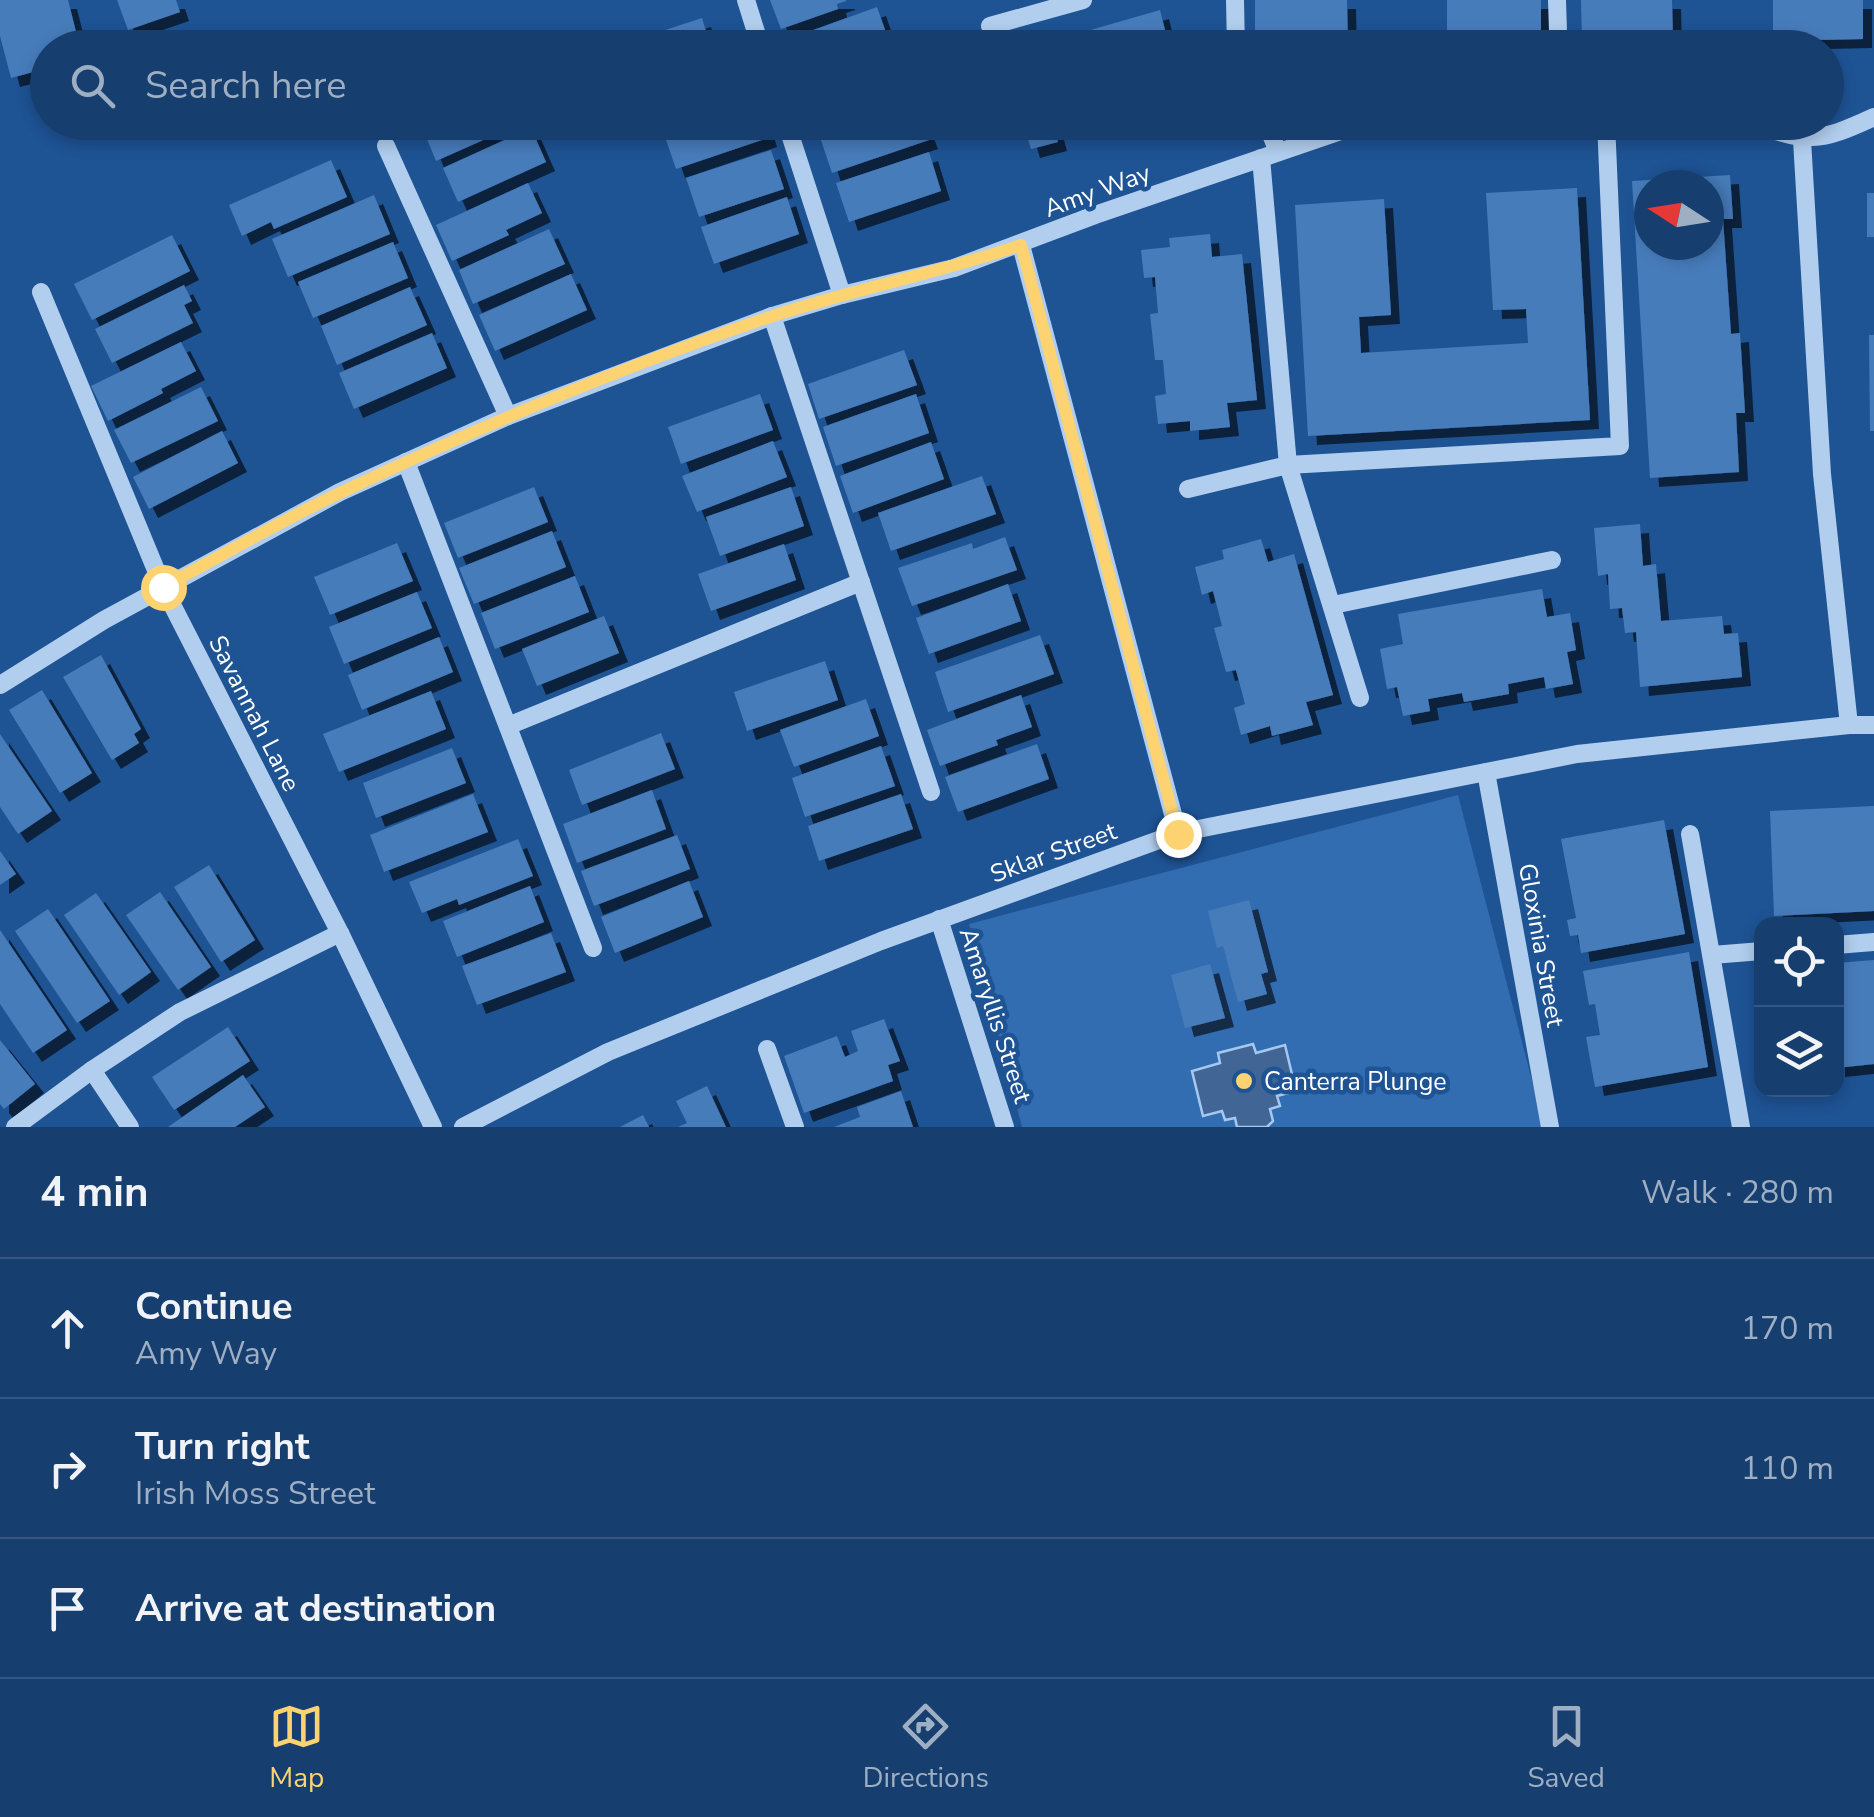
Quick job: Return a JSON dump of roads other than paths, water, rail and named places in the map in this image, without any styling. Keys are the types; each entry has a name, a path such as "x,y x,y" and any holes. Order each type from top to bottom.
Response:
{"street":[{"path":"746,0 755,30"},
{"path":"990,26 1083,0"},
{"path":"1235,0 1236,30"},
{"path":"1557,0 1558,30"},
{"path":"1844,132 1874,117"},
{"path":"792,140 842,295"},
{"path":"1268,140 1288,464 1360,698"},
{"name":"Amy Way","path":"0,685 163,587 340,492 508,416 772,316 954,268 1314,140"},
{"path":"1188,490 1288,464 1620,446 1607,140"},
{"path":"1802,140 1822,474 1848,725"},
{"path":"386,146 508,416"},
{"path":"1021,245 1178,834"},
{"name":"Savannah Lane","path":"41,292 163,587 340,933 433,1127"},
{"path":"772,316 931,792"},
{"path":"406,462 593,948"},
{"path":"1333,606 1552,560"},
{"path":"508,726 861,582"},
{"name":"Sklar Street","path":"463,1127 608,1052 939,919 1178,834 1577,754 1874,725"},
{"name":"Gloxinia Street","path":"1486,772 1550,1127"},
{"path":"1690,834 1741,1127"},
{"name":"Amaryllis Street","path":"939,919 1006,1127"},
{"path":"15,1127 180,1012 340,933"},
{"path":"1844,944 1874,942"},
{"path":"1712,956 1754,952"},
{"path":"767,1049 795,1127"},
{"path":"92,1070 130,1127"}],"place":[{"name":"Canterra Plunge","path":"1244,1081"}]}
